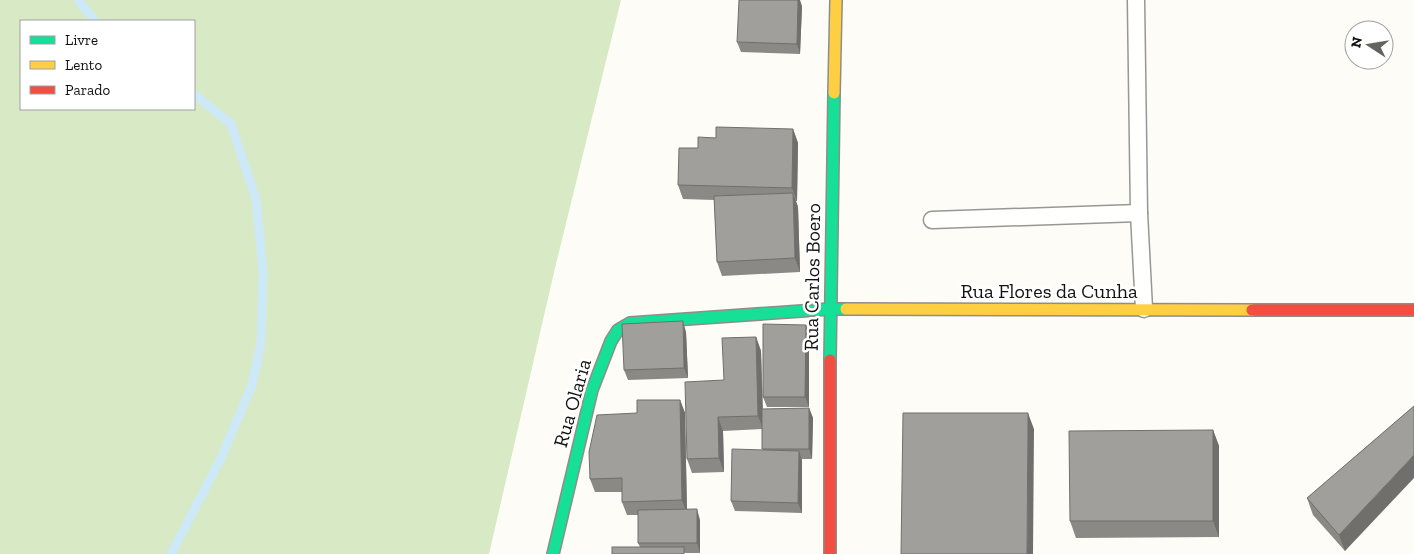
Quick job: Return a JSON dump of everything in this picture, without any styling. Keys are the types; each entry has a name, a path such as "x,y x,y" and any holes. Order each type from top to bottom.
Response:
{"street":[{"name":"Rua Carlos Boero","path":"830,554 830,309 836,0"},
{"name":"Rua Flores da Cunha","path":"684,320 830,309 1414,310"},
{"name":"Rua Olaria","path":"553,554 592,390 611,341 618,330 630,323 684,320"}],"lane":[{"path":"1136,0 1139,214 1144,309"},
{"path":"932,220 1139,214"}],"green space":[{"path":"0,0 621,0 555,268 489,554 0,554"}],"building":[{"path":"739,0 798,0 797,44 737,42"},
{"path":"716,127 793,129 792,188 678,185 679,148 698,148 698,137 716,138"},
{"path":"793,193 795,258 717,262 714,196"},
{"path":"683,321 684,368 624,370 622,324"},
{"path":"763,324 806,325 805,397 763,397"},
{"path":"756,337 758,416 718,417 719,458 687,459 685,382 724,380 722,338"},
{"path":"637,400 680,400 682,500 622,502 622,478 590,479 589,452 597,415 637,413"},
{"path":"1414,406 1414,455 1339,535 1307,498"},
{"path":"809,408 809,449 762,449 762,409"},
{"path":"903,413 1028,413 1027,554 901,554"},
{"path":"1213,430 1213,521 1070,521 1069,431"},
{"path":"732,449 799,451 798,503 731,501"},
{"path":"697,509 697,543 638,543 638,510"},
{"path":"612,547 684,547 684,554 612,554"}],"waterway":[{"path":"78,0 94,20"},
{"path":"171,554 221,458 252,385 261,343 263,272 256,199 231,124 195,95"}],"traffic: fast":[{"path":"830,360 834,93"},
{"path":"553,554 592,390 611,341 618,330 630,323 846,309"}],"traffic: slow":[{"path":"834,93 836,0"},
{"path":"846,309 1252,310"}],"traffic: jam":[{"path":"1252,310 1414,310"},
{"path":"830,360 830,554"}]}
